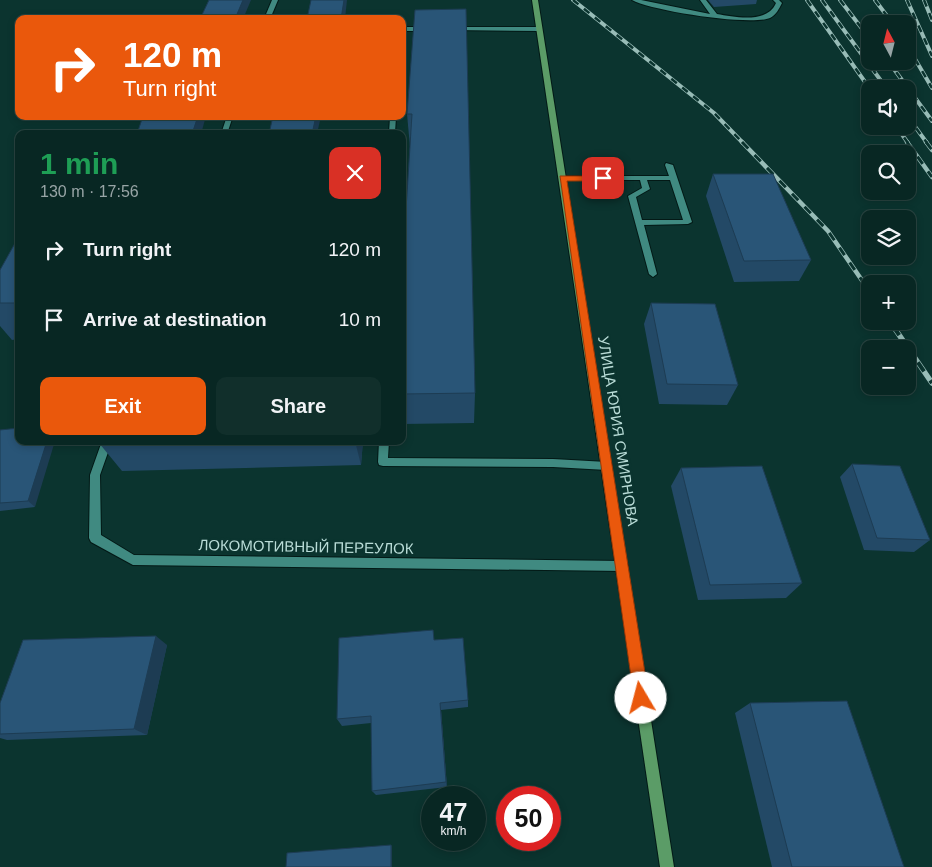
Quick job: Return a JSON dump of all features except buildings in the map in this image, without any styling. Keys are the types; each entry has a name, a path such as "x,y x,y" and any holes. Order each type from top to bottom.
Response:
{"main road":[{"name":"УЛИЦА ЮРИЯ СМИРНОВА","path":"535,0 667,867"}],"lane":[{"path":"268,15 274,0"},
{"path":"635,0 743,20 767,17 777,10 779,3 776,0"},
{"path":"703,0 715,16"},
{"path":"406,29 432,29"},
{"path":"442,29 539,30"},
{"path":"639,223 688,222 669,165"},
{"path":"563,178 672,178"},
{"path":"643,178 646,189 632,196 653,274"},
{"name":"ЛОКОМОТИВНЫЙ ПЕРЕУЛОК","path":"106,445 95,474 95,538 133,560 622,566"},
{"path":"384,445 384,462 553,462 606,466"}],"railway":[{"path":"573,0 714,113 743,143"},
{"path":"807,0 864,80"},
{"path":"822,0 880,80"},
{"path":"840,0 861,27"},
{"path":"875,0 886,15"},
{"path":"907,0 932,56"},
{"path":"924,0 932,20"},
{"path":"916,61 932,88"},
{"path":"895,70 932,121"},
{"path":"916,128 927,143"},
{"path":"902,135 908,143"},
{"path":"742,142 828,231 861,279"},
{"path":"907,142 932,177"},
{"path":"926,142 932,150"},
{"path":"896,330 932,383"}],"route":[{"path":"603,178 563,178 641,698"}]}
